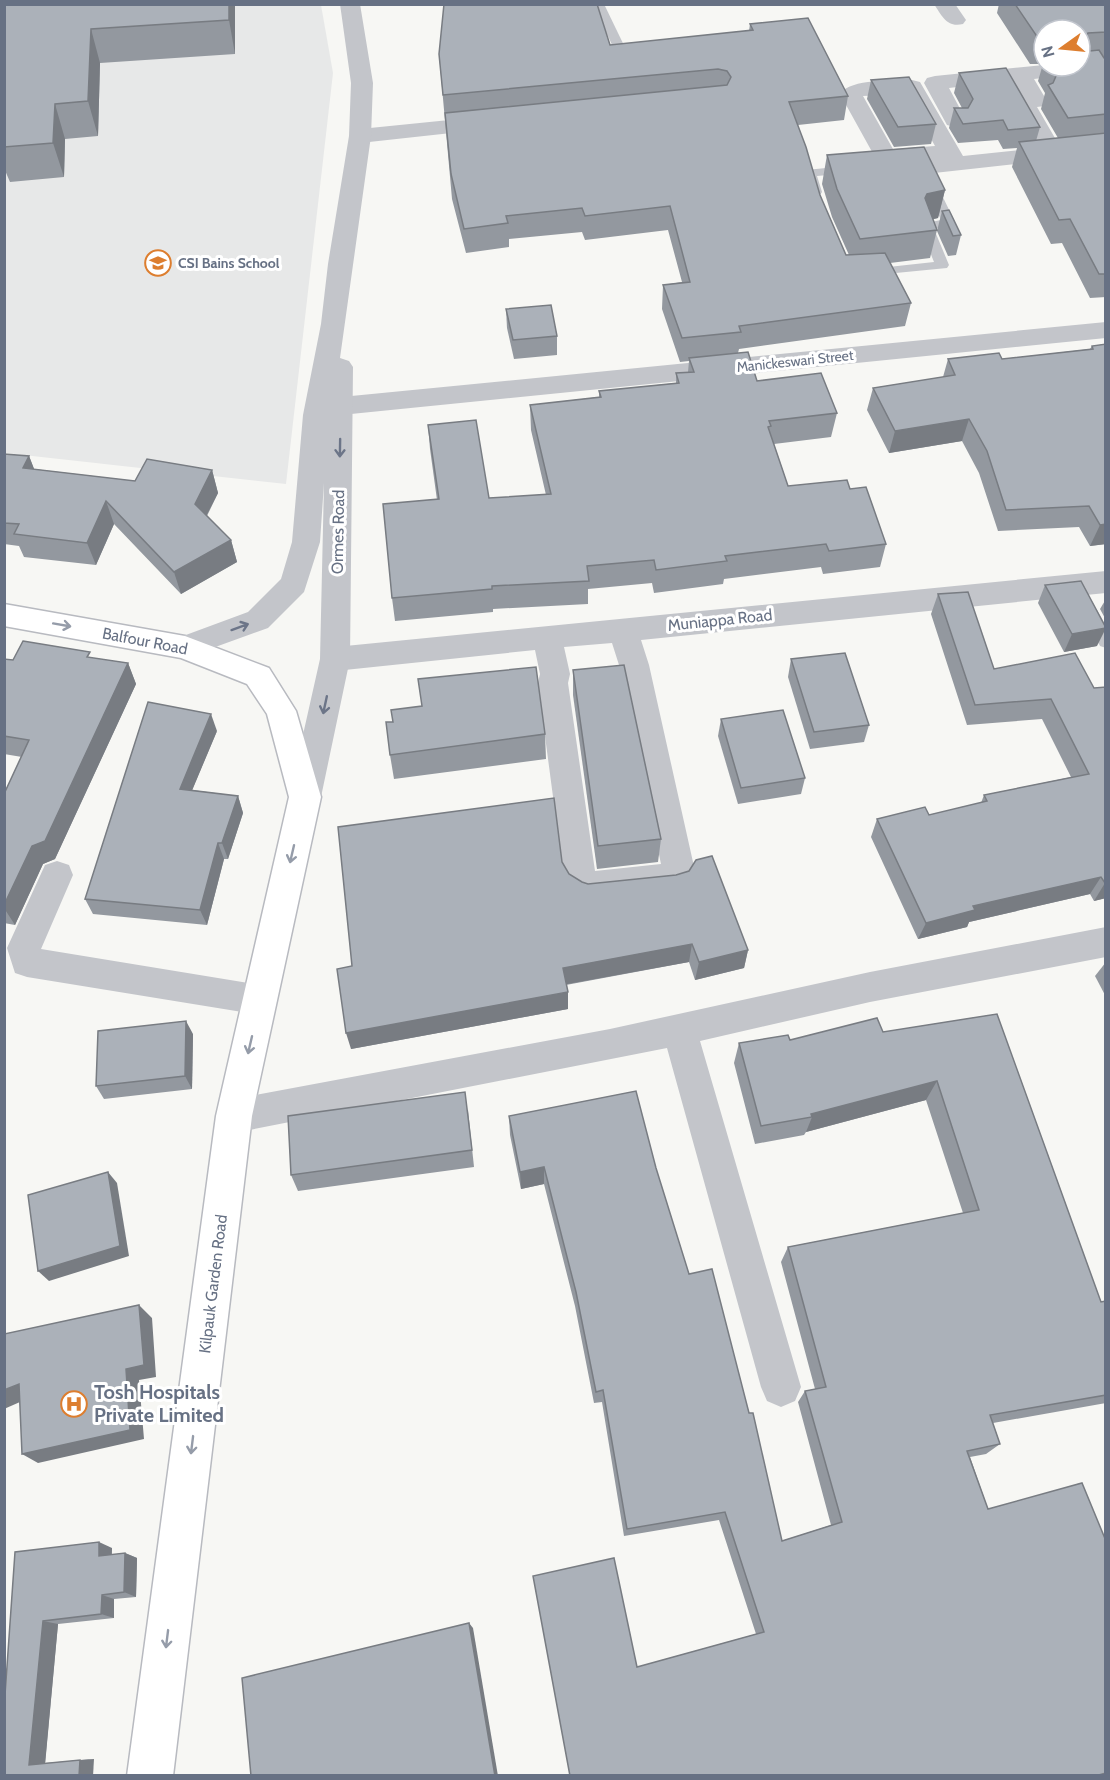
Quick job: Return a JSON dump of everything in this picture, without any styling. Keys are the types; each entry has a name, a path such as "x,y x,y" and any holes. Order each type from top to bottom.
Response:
{"main road":[{"name":"Balfour Road","path":"4,615 185,647 258,676 281,711 305,797"},
{"name":"Kilpauk Garden Road","path":"150,1776 234,1116 305,797"}],"street":[{"name":"Ormes Road","path":"185,647 258,620 294,584 306,542 316,416 334,324 340,264 360,136 362,83 350,4"},
{"path":"1054,148 1020,74 1098,64 1106,76"},
{"path":"964,156 935,83 1007,75 1054,148"},
{"path":"360,136 514,121"},
{"path":"891,170 922,167 964,156 1013,150 1106,147"},
{"name":"Ormes Road","path":"305,797 335,659 340,264"},
{"name":"Manickeswari Street","path":"340,406 1106,330"},
{"name":"Muniappa Road","path":"335,659 1091,584"},
{"path":"547,637 555,674 565,682 580,880 587,886 673,878 679,871 624,676 623,630"},
{"path":"57,875 24,948 27,962 260,1000"},
{"path":"234,1116 679,1029 870,987 1106,942"},
{"path":"679,1029 781,1387"}],"lane":[{"path":"598,4 626,62"},
{"path":"860,274 942,265 926,227 949,222 922,167"},
{"path":"820,206 810,173 856,169"},
{"path":"1091,584 1106,642"}],"shaded area":[{"name":"CSI Bains School","path":"5,5 321,5 333,73 286,484 5,453"}],"building":[{"path":"4,4 229,4 229,20 91,29 88,101 55,104 53,143 4,147"},
{"path":"444,4 597,4 610,45 753,30 750,24 808,18 848,96 789,102 806,147 820,195 846,255 885,253 911,303 739,326 741,332 682,338 663,285 690,282 670,206 585,216 582,208 506,216 508,223 464,229 451,174 445,113 727,85 731,77 727,71 718,69 443,95 439,54"},
{"path":"1015,4 1106,4 1106,32 1092,33 1092,18 1032,18 1032,29"},
{"path":"1099,50 1106,58 1106,114 1068,118 1048,85 1053,83 1055,78 1092,78 1092,51"},
{"path":"1006,68 1040,127 1008,130 1003,120 963,124 954,108 968,108 973,99 959,73"},
{"path":"909,77 936,124 898,127 871,80"},
{"path":"1106,133 1106,274 1099,274 1070,219 1059,220 1019,142"},
{"path":"924,147 945,190 927,194 925,198 937,230 860,239 837,189 827,155"},
{"path":"949,210 961,235 953,236 942,211"},
{"path":"551,305 557,336 513,340 506,309"},
{"path":"1106,344 1106,524 1100,525 1089,506 1006,510 987,451 969,419 895,431 873,388 955,375 948,359 999,353 1002,359 1093,349 1092,346"},
{"path":"748,352 757,381 821,373 837,413 769,421 771,426 768,427 788,486 847,480 850,489 866,487 886,544 829,551 826,544 725,556 727,561 656,570 654,560 587,566 589,581 492,586 492,589 392,598 383,504 439,499 428,425 476,420 489,498 551,494 530,405 601,397 599,391 679,383 676,373 694,372 689,358"},
{"path":"4,454 29,456 23,468 135,481 147,459 212,470 195,504 231,540 174,572 106,501 87,543 14,534 19,524 4,523"},
{"path":"1081,581 1106,628 1072,634 1045,585"},
{"path":"968,592 994,669 1075,653 1094,688 1106,687 1106,883 1101,877 973,906 975,910 926,923 877,819 925,807 929,815 987,801 984,795 1089,774 1051,699 975,705 938,594"},
{"path":"23,641 90,652 87,657 128,663 45,841 32,846 4,905 4,794 29,740 4,736 4,659 13,660"},
{"path":"845,653 869,725 814,732 791,659"},
{"path":"624,665 661,839 598,846 573,670"},
{"path":"536,667 545,734 390,755 386,722 393,722 391,710 422,706 418,679"},
{"path":"148,702 211,714 180,789 238,796 222,843 218,843 200,910 85,899"},
{"path":"783,710 805,778 741,788 721,719"},
{"path":"554,798 562,862 569,874 582,882 588,884 676,875 689,871 696,860 712,856 748,950 699,962 692,944 563,968 568,992 346,1033 337,969 352,966 338,827"},
{"path":"997,1014 1101,1302 1106,1301 1106,1395 990,1415 1000,1444 967,1451 988,1509 1082,1483 1106,1541 1106,1773 1095,1776 570,1776 533,1576 614,1558 637,1667 764,1632 725,1512 627,1529 603,1390 596,1392 576,1292 544,1167 520,1172 509,1116 636,1091 656,1168 689,1274 712,1269 749,1413 753,1413 782,1541 842,1522 805,1391 826,1387 788,1247 979,1210 937,1081 811,1114 812,1117 761,1126 739,1043 788,1035 790,1040 877,1018 883,1032"},
{"path":"186,1021 185,1076 96,1086 98,1031"},
{"path":"465,1092 472,1150 291,1175 288,1116"},
{"path":"108,1172 120,1246 38,1271 28,1195"},
{"path":"139,1305 144,1365 126,1369 130,1430 22,1454 19,1384 4,1390 4,1334"},
{"path":"99,1542 99,1556 125,1553 124,1592 102,1595 101,1614 43,1621 29,1765 80,1760 79,1776 4,1776 4,1709 15,1552"},
{"path":"469,1623 495,1776 251,1776 242,1678"}],"place":[{"name":"CSI Bains School","path":"158,263"},
{"name":"Tosh Hospitals Private Limited","path":"74,1404"}]}
